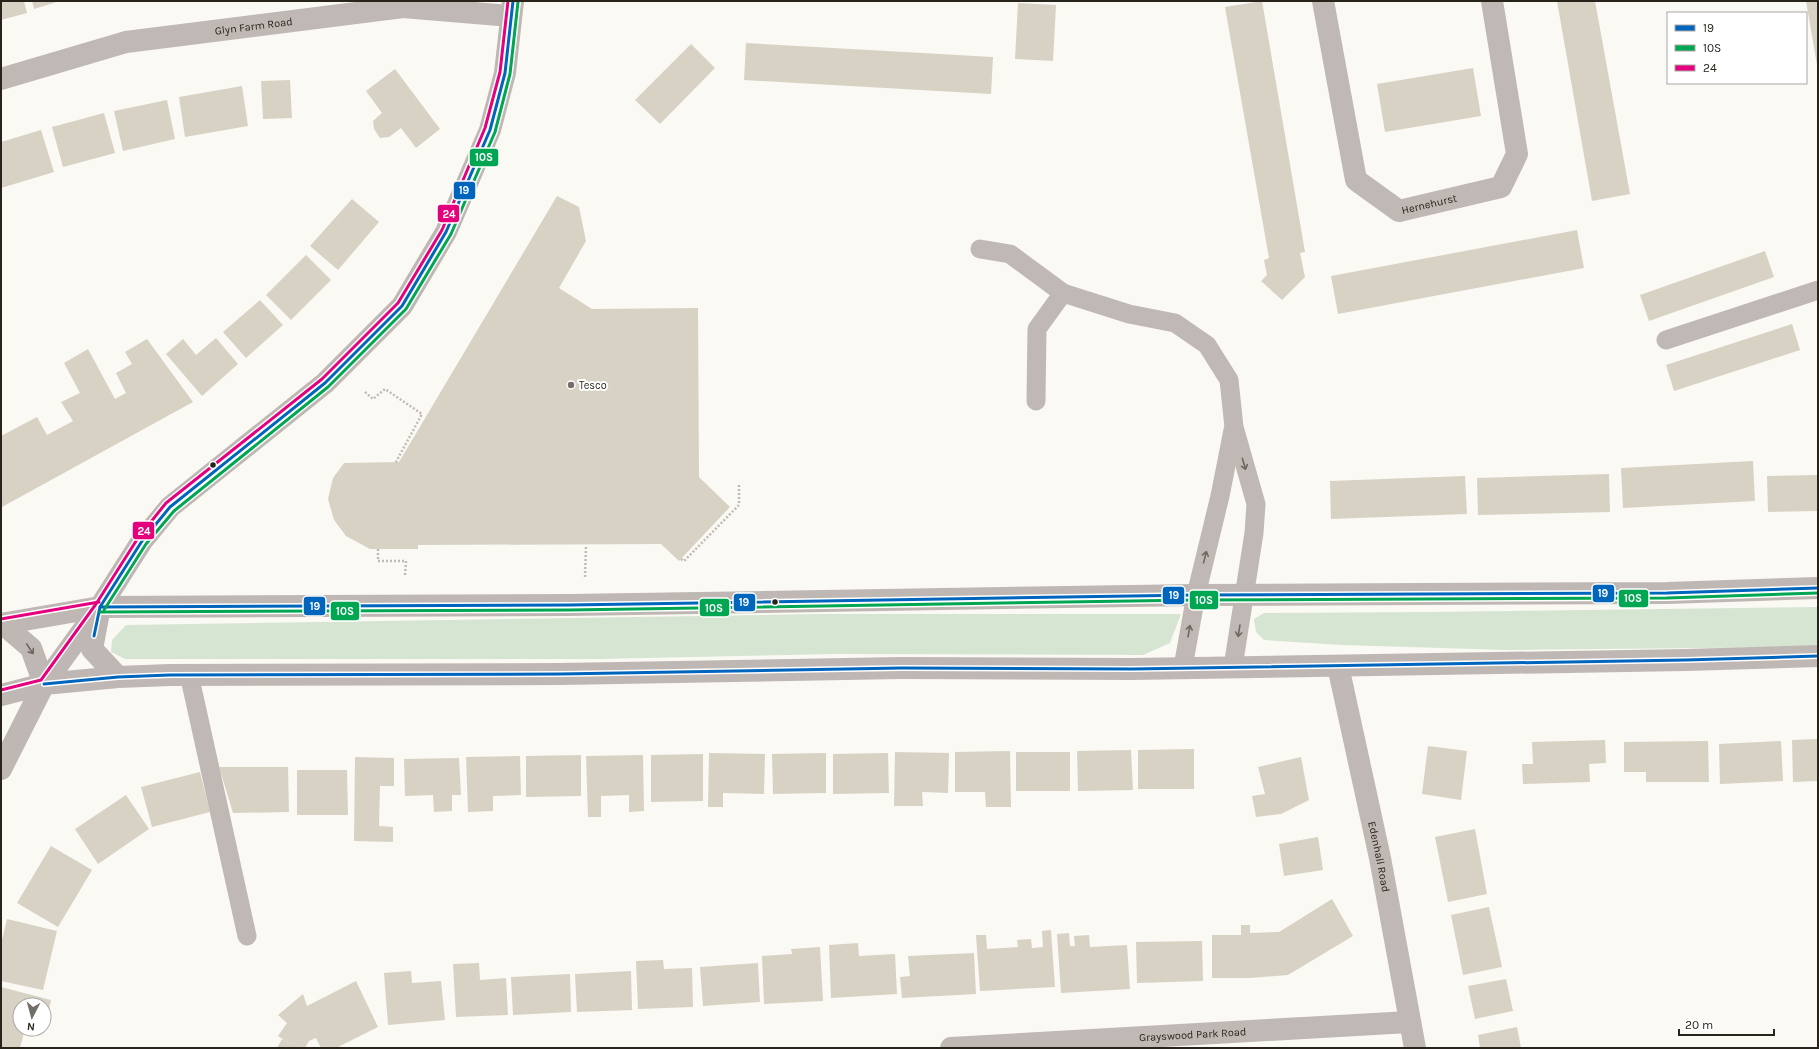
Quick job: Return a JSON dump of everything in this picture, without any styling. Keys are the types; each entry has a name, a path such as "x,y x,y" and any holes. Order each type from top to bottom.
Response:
{"street":[{"name":"Hernehurst","path":"1323,1 1356,180 1399,210 1501,187 1517,154 1492,1"},
{"name":"Glyn Farm Road","path":"1,79 126,42 403,7 512,9"},
{"path":"1,769 44,684 100,607 142,541 170,507 325,382 402,306 446,232 490,130 505,74 512,9"},
{"path":"2,624 100,607 569,605 1196,595 1244,596 1667,593 1818,588"},
{"path":"100,607 92,649 118,677"},
{"path":"2,624 31,648 44,684"},
{"path":"1,695 44,684 118,677 189,674 560,674 901,668 1132,669 1818,656"},
{"name":"Edenhall Road","path":"1338,666 1380,858 1415,1048"},
{"name":"Grayswood Park Road","path":"951,1048 1410,1022"}],"lane":[{"path":"980,249 1010,254 1063,293 1129,314 1175,323 1208,345 1230,380 1234,427 1256,504 1254,533 1233,667"},
{"path":"1666,340 1818,290"},
{"path":"1036,401 1037,329 1063,293"},
{"path":"1183,667 1196,595 1220,496 1234,427"},
{"path":"189,674 248,936"}],"path":[{"path":"365,392 373,399 385,389 422,414 396,462"},
{"path":"681,559 684,561 739,505 739,483"},
{"path":"378,549 378,561 406,561 405,575"}],"green space":[{"path":"1818,607 1818,647 1507,650 1342,645 1264,640 1256,632 1254,619 1264,613"},
{"path":"822,614 1181,614 1170,643 1143,655 836,654 597,659 125,659 111,652 112,640 126,625"}],"building":[{"path":"1,1 24,1 27,13 1,20"},
{"path":"32,1 60,1 34,9"},
{"path":"1262,1 1305,252 1300,253 1305,277 1282,300 1261,281 1267,275 1264,260 1269,258 1225,7"},
{"path":"1557,1 1595,1 1630,194 1592,201"},
{"path":"1806,1 1818,1 1818,65 1817,65"},
{"path":"1018,3 1056,5 1053,61 1015,59"},
{"path":"746,43 993,57 991,94 744,80"},
{"path":"691,44 715,68 660,124 635,100"},
{"path":"1473,68 1481,116 1385,132 1377,84"},
{"path":"395,69 440,129 416,148 401,128 389,137 380,138 374,129 373,121 382,113 366,91"},
{"path":"290,80 292,118 263,119 261,81"},
{"path":"242,86 248,126 185,137 179,97"},
{"path":"167,100 175,139 123,151 114,111"},
{"path":"104,113 115,153 63,167 52,127"},
{"path":"41,130 54,172 1,188 1,142"},
{"name":"Tesco","path":"557,196 579,207 586,241 559,288 592,309 698,308 699,477 730,507 679,561 661,544 418,545 418,549 370,549 346,536 334,520 328,499 333,478 344,463 399,462"},
{"path":"352,199 379,222 338,270 310,246"},
{"path":"1577,230 1584,268 1338,314 1331,276"},
{"path":"1765,251 1774,277 1649,321 1640,295"},
{"path":"306,255 331,280 291,320 266,295"},
{"path":"260,300 283,325 246,358 223,332"},
{"path":"1792,324 1800,350 1674,391 1666,365"},
{"path":"216,338 238,364 202,396 166,354 183,339 196,355"},
{"path":"147,339 193,402 2,507 1,436 37,417 47,435 73,421 61,402 80,393 64,363 88,349 115,399 126,393 116,373 132,364 125,352"},
{"path":"1753,461 1755,501 1623,508 1621,468"},
{"path":"1609,474 1610,512 1478,515 1477,478"},
{"path":"1818,475 1818,511 1768,512 1767,476"},
{"path":"1465,476 1467,514 1331,519 1330,481"},
{"path":"1818,739 1818,781 1793,782 1792,740"},
{"path":"1605,740 1606,763 1589,764 1590,782 1523,784 1522,764 1533,764 1532,742"},
{"path":"1708,741 1709,782 1646,782 1646,772 1624,772 1624,742"},
{"path":"1781,741 1783,781 1720,784 1719,744"},
{"path":"1428,746 1467,751 1461,800 1422,794"},
{"path":"1194,749 1194,789 1138,789 1138,750"},
{"path":"1131,750 1133,790 1078,791 1077,751"},
{"path":"1010,751 1011,807 986,807 985,792 955,792 955,752"},
{"path":"895,752 949,753 948,793 922,792 923,806 894,806"},
{"path":"1016,752 1070,752 1070,791 1016,791"},
{"path":"709,753 765,754 764,794 723,793 723,807 708,807"},
{"path":"826,753 826,793 773,794 772,754"},
{"path":"888,753 889,793 833,794 833,754"},
{"path":"703,754 703,801 651,802 651,755"},
{"path":"581,755 581,796 526,797 526,756"},
{"path":"643,755 644,811 629,812 629,795 601,796 601,817 588,817 586,756"},
{"path":"520,756 521,795 493,796 493,811 468,812 466,757"},
{"path":"355,757 394,758 394,786 380,786 379,826 393,827 393,842 354,841"},
{"path":"1301,757 1309,800 1281,814 1256,817 1252,796 1265,794 1258,767"},
{"path":"459,758 461,795 452,795 452,811 434,812 433,795 405,796 404,759"},
{"path":"219,767 288,767 289,812 233,813"},
{"path":"297,770 347,770 348,815 297,815"},
{"path":"200,772 210,812 152,827 141,787"},
{"path":"126,795 149,829 98,864 75,829"},
{"path":"1475,829 1487,894 1448,902 1435,837"},
{"path":"1318,837 1323,870 1284,876 1279,844"},
{"path":"51,846 92,870 58,927 17,903"},
{"path":"1332,899 1353,936 1288,975 1250,978 1212,978 1212,935 1241,935 1241,925 1250,925 1250,933 1279,932"},
{"path":"1489,907 1502,967 1463,975 1451,915"},
{"path":"7,919 57,931 43,990 1,981 1,944"},
{"path":"1051,930 1055,987 980,991 976,935 986,935 987,949 1018,947 1017,940 1031,939 1032,948 1043,947 1042,931"},
{"path":"1069,933 1070,946 1075,946 1074,936 1089,935 1090,947 1127,945 1130,989 1061,993 1057,934"},
{"path":"1202,941 1203,981 1137,983 1136,942"},
{"path":"858,943 859,956 895,954 897,994 831,998 829,945"},
{"path":"820,947 823,1001 764,1004 762,956 792,954 791,949"},
{"path":"974,953 976,994 902,998 900,977 910,976 908,956"},
{"path":"663,960 664,969 692,968 693,1007 638,1009 636,961"},
{"path":"479,963 480,980 506,978 508,1015 456,1017 453,964"},
{"path":"758,963 760,1002 703,1006 700,967"},
{"path":"411,971 412,983 441,981 445,1020 388,1025 384,973"},
{"path":"631,971 632,1010 577,1012 575,974"},
{"path":"570,974 571,1012 513,1015 511,977"},
{"path":"1506,979 1513,1011 1475,1019 1468,986"},
{"path":"356,981 378,1027 336,1048 321,1048 316,1038 309,1041 305,1048 277,1048 282,1039 292,1045 278,1036 287,1023 278,1015 303,994 307,1006"},
{"path":"1,987 39,997 12,997 12,1037 23,1037 20,1048 1,1048"},
{"path":"1517,1027 1521,1048 1480,1048 1478,1035"}],"transit line":[{"name":"24","path":"1,690 41,680 96,604 138,538 166,503 322,379 398,303 442,230 485,128 500,72 508,1"},
{"name":"19","path":"94,636 100,607 142,541 170,507 325,383 402,306 446,232 490,130 505,73 513,1"},
{"name":"10S","path":"104,610 146,544 174,511 328,387 406,309 451,234 495,132 510,74 518,2"},
{"name":"19","path":"100,607 569,605 1196,595 1667,593 1818,588"},
{"name":"10S","path":"100,612 569,610 1196,600 1667,598 1818,593"},
{"name":"24","path":"1,619 99,602"},
{"name":"19","path":"44,684 118,677 170,675 560,674 901,668 1132,669 1686,660 1818,656"}],"place":[{"name":"Tesco","path":"571,385"}]}
